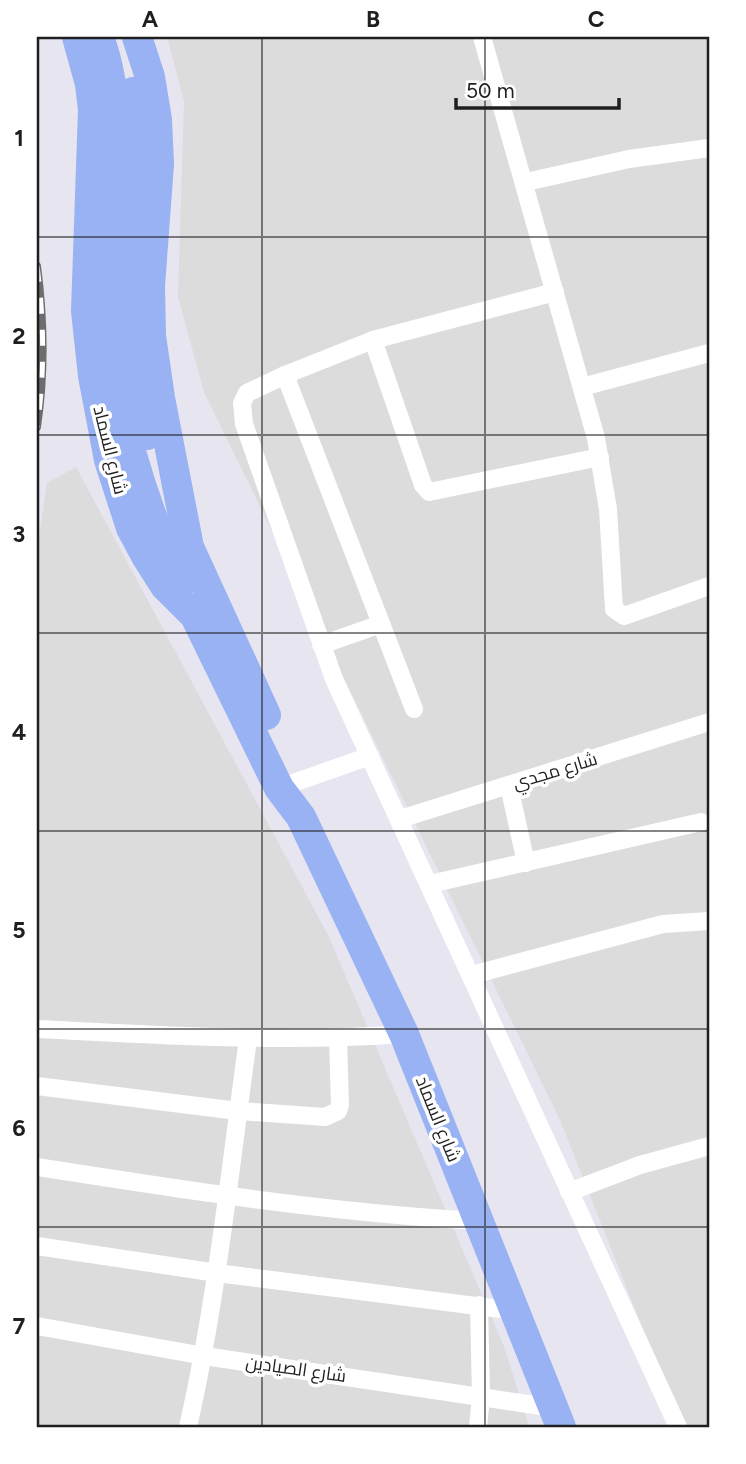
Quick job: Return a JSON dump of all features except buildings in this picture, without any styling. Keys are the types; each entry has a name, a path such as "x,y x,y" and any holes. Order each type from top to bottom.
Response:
{"highway":[{"name":"شارع السماد","path":"77,37 90,84 93,110 86,311 93,376 109,460 131,528 146,556 165,586 195,616 287,785"},
{"path":"99,37 112,90 117,156 107,288 108,329 127,393 189,547"},
{"path":"121,37 132,80 138,147 127,298 127,393 142,486 195,616"},
{"name":"شارع السماد","path":"138,37 150,77 157,120 159,164 152,240 150,336 189,547 300,817 404,1034 558,1418"}],"street":[{"path":"482,37 526,182 600,457 617,612 624,615 709,586"},
{"path":"526,182 629,159 709,148"},
{"path":"555,292 373,340 285,375 247,393 242,403 244,424 321,645 678,1427"},
{"path":"373,340 401,428 423,485 429,492 600,457"},
{"path":"582,387 709,354"},
{"path":"285,375 414,709"},
{"path":"321,645 381,624"},
{"name":"شارع مجدي","path":"400,819 709,722"},
{"path":"287,785 370,756"},
{"path":"509,786 526,863"},
{"path":"429,884 701,822"},
{"path":"472,975 663,924 709,921"},
{"path":"37,1030 248,1039 338,1039 404,1034"},
{"path":"188,1427 204,1356 217,1273 248,1039"},
{"path":"37,1086 238,1111 326,1117 338,1111 338,1039"},
{"path":"569,1192 640,1165 709,1146"},
{"path":"37,1167 228,1196 397,1217 479,1221"},
{"path":"37,1246 217,1273 516,1311"},
{"path":"478,1427 481,1397 479,1305"},
{"name":"شارع الصيادين","path":"37,1326 204,1356 481,1397 558,1418"}],"shaded area":[{"path":"167,37 709,37 709,1427 682,1427 560,1120 204,392 178,297 184,101"},
{"path":"76,467 328,935 505,1349 529,1427 37,1427 37,550 47,483"}],"railway":[{"path":"37,266 43,346 37,427"}]}
